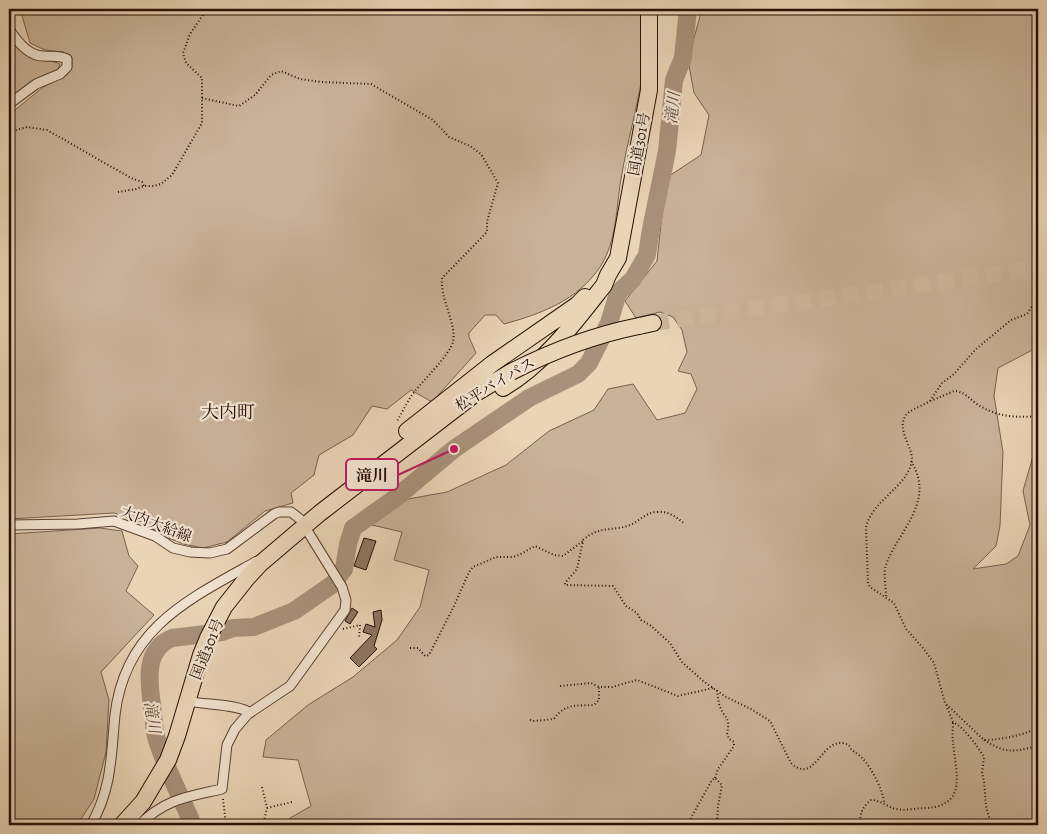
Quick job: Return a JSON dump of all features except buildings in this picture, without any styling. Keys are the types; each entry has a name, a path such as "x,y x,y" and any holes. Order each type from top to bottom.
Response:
{"highway":[{"name":"国道301号","path":"608,275 618,258 649,90 649,9"},
{"path":"373,472 384,473 390,471 454,422 524,374 552,348 604,285 608,275"},
{"path":"357,484 361,473 366,467 390,446 492,364 577,305 608,275"},
{"name":"松平バイパス","path":"357,484 476,393 511,372 569,345 598,335 646,324"},
{"name":"国道301号","path":"122,825 143,802 158,778 178,736 201,655 216,622 234,593 264,560 305,527 320,512 357,484"}],"street":[{"path":"9,29 24,48 40,56 58,56 67,59 67,67 60,74 36,84 9,104"},
{"name":"大内大給線","path":"9,525 78,524 114,520 155,536 172,548 190,552 210,553 228,549 274,514 291,512 300,519 342,587 346,600 345,610 334,625"},
{"path":"91,825 100,810 110,774 116,709 120,689 135,654 143,641 167,616 194,597 257,561 264,560"},
{"path":"139,825 152,812 174,801 222,789 227,745 236,728 250,713 290,686 334,625"},
{"path":"188,701 199,704 238,707 250,713"}],"path":[{"path":"118,192 161,184 172,176 202,124 202,78 186,63 183,53 190,34 207,9"},
{"path":"202,98 239,106 255,95 271,75 281,71 300,79 321,82 371,84 433,120 449,137 470,146 481,154 498,183 487,222 487,232 442,278 442,294 452,328 453,342 414,393 397,421"},
{"path":"9,132 27,127 47,130 114,169 142,182 144,186"},
{"path":"930,402 942,383 954,374 975,350 1011,320 1027,314 1038,297"},
{"path":"886,597 885,566 915,512 920,485 903,434 904,419 909,412 954,390 959,390 980,406 1001,415 1017,417 1038,416"},
{"path":"911,461 904,477 867,520 868,583 874,591 894,603 906,629 934,663 949,716 953,722 961,726 984,757 982,773 989,817 984,825"},
{"path":"410,648 418,648 425,656 429,654 473,567 496,557 512,557 535,546 554,556 563,556 600,530 630,525 648,513 668,513 685,524"},
{"path":"583,541 577,569 565,585 613,586 629,609 637,613 641,620 650,625 670,643 682,662 726,697 751,709 770,722 791,763 796,768 802,769 813,766 836,742 849,745 852,751 859,754 870,767 884,803"},
{"path":"334,625 344,629 360,626 359,639"},
{"path":"560,686 591,683 599,687 612,687 637,680 678,696 713,688"},
{"path":"530,720 533,722 554,719 560,710 567,706 594,705 599,700 599,687"},
{"path":"687,825 712,780 715,778 718,769 734,746 734,742 729,739 727,733 729,724 727,717 720,707 717,690"},
{"path":"945,703 984,740 1007,752 1016,752 1038,746"},
{"path":"859,825 860,812 863,806 871,800 879,800 895,809 904,809 933,807 946,804 951,800 957,783 953,722"},
{"path":"984,740 1005,740 1038,728"},
{"path":"715,778 722,785 717,825"},
{"path":"262,787 267,808 263,825"},
{"path":"222,789 226,825"},
{"path":"267,808 292,802"}],"shaded area":[{"path":"20,9 642,9 643,70 623,165 613,235 606,257 591,279 570,297 558,304 532,316 504,324 496,315 485,315 469,333 476,353 432,402 411,390 387,409 372,406 353,435 319,455 314,475 291,493 293,503 265,511 227,542 203,548 183,544 166,537 141,522 114,513 9,519 9,115 42,88 65,75 72,68 72,57 63,52 45,50 30,43"},
{"path":"702,9 1038,9 1038,347 998,368 994,396 1003,452 1000,526 996,546 973,569 1006,564 1018,556 1030,525 1023,491 1033,456 1038,450 1038,825 290,825 290,818 311,806 298,760 263,757 266,740 308,705 353,677 397,640 420,607 429,570 394,560 402,532 372,525 408,499 447,492 506,465 549,431 594,410 608,389 633,384 657,420 685,413 697,389 691,374 678,371 687,352 682,330 673,317 660,312 636,318 625,301 657,261 666,178 701,155 709,115 694,93 688,60"},
{"path":"9,38 26,55 60,64 58,69 35,79 9,99"},
{"path":"100,528 122,531 129,556 138,566 126,591 154,615 101,672 109,700 106,752 94,799 77,825 22,825 19,821 9,819 9,534"}],"waterway":[{"name":"滝川","path":"193,825 165,762 155,734 150,671 156,652 162,644 172,638 222,632 233,628 254,627 294,611 333,584 344,569 353,528 398,496 454,449 529,398 578,374 589,363 609,323 618,293 633,279 647,255 667,151 674,80 683,58 688,9"}],"tunnel":[{"path":"653,323 1038,268"}],"place":[{"name":"滝川","path":"454,449"}],"district":[{"name":"大内町","path":"228,412"}]}
